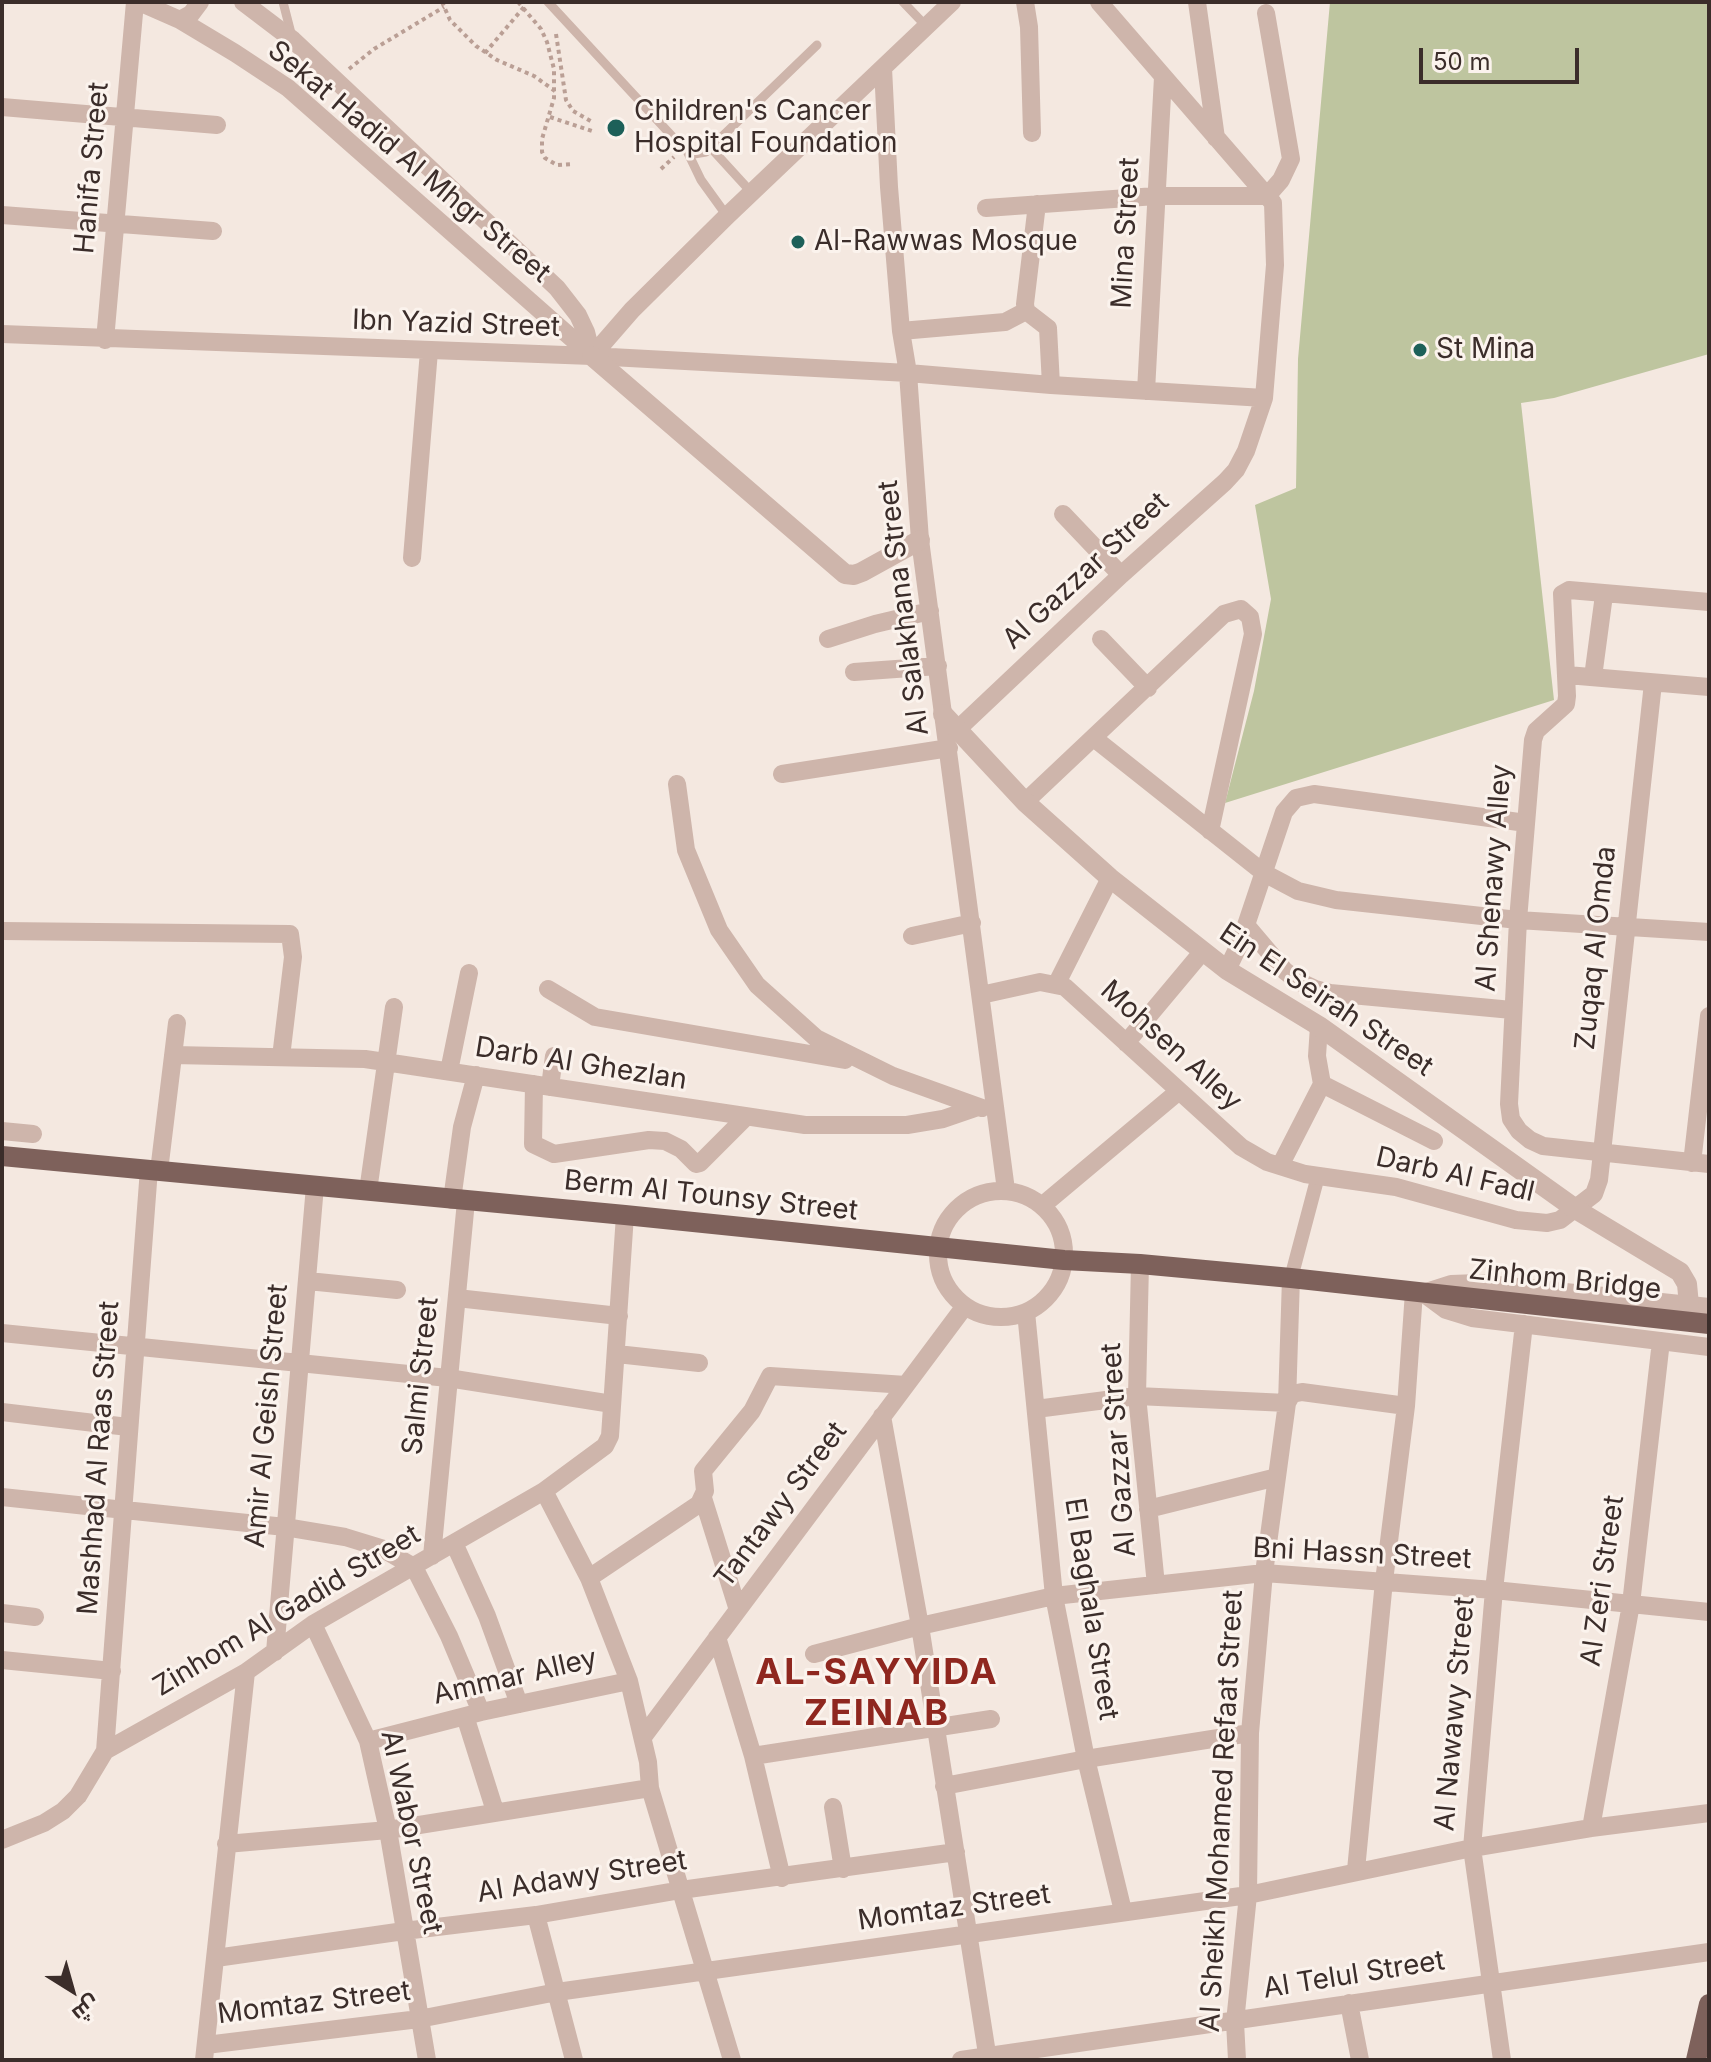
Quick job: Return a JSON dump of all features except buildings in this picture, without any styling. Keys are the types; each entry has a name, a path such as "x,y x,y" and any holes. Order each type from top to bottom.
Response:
{"main road":[{"name":"Berm Al Tounsy Street","path":"2,1156 937,1248 1291,1278 1419,1293"},
{"name":"Zinhom Bridge","path":"1419,1293 1709,1324"},
{"path":"1696,2060 1709,2004"}],"street":[{"path":"180,20 191,14 200,2"},
{"name":"Sekat Hadid Al Mhgr Street","path":"243,2 293,40 557,288 578,315 592,356"},
{"path":"592,356 632,310 727,216 952,2"},
{"path":"1025,2 1029,27 1032,133"},
{"path":"908,373 1264,398 1275,265 1273,203 1099,2"},
{"path":"1197,2 1217,139"},
{"name":"Sekat Hadid Al Mhgr Street","path":"144,3 180,20 288,88 845,574 862,572 920,540"},
{"name":"Hanifa Street","path":"105,340 124,116 144,3"},
{"path":"986,208 1156,196 1267,196 1281,180 1291,159 1266,13"},
{"name":"Al Salakhana Street","path":"883,68 889,187 901,331 908,373 920,540 981,995 987,1110 1006,1190"},
{"name":"Mina Street","path":"1146,391 1163,77"},
{"path":"2,107 217,125"},
{"path":"1026,311 1037,204"},
{"path":"2,215 213,231"},
{"path":"901,331 1005,322 1026,311"},
{"path":"1026,311 1048,328 1051,385"},
{"name":"Ibn Yazid Street","path":"2,334 592,356 908,373"},
{"path":"412,558 429,351"},
{"name":"Al Gazzar Street","path":"959,728 1225,482 1246,451 1264,398"},
{"path":"1063,514 1121,575"},
{"name":"Al Shenawy Alley","path":"1700,1163 1543,1146 1530,1140 1511,1119 1509,1104 1512,1010 1533,740 1541,724 1566,704 1562,594 1569,590 1709,602"},
{"path":"1593,677 1604,595"},
{"path":"1025,802 1224,614 1241,609 1253,623 1251,644 1210,831"},
{"path":"828,639 930,611"},
{"path":"1101,639 1148,688"},
{"path":"854,672 938,666"},
{"path":"1567,675 1709,687"},
{"name":"Zuqaq Al Omda","path":"1577,1210 1594,1194 1602,1153 1653,683"},
{"name":"Ein El Seirah Street","path":"943,714 1025,802 1110,878 1227,970 1319,1026 1577,1210 1680,1272 1699,1306"},
{"path":"1095,739 1264,873 1298,891 1315,896 1518,920 1709,932"},
{"path":"782,774 949,748"},
{"path":"677,784 686,850 719,930 757,985 816,1038 930,1091 987,1110"},
{"path":"1227,970 1246,925 1284,812 1289,804 1305,795 1526,823"},
{"path":"1056,985 1110,878"},
{"path":"912,936 972,923"},
{"path":"2,931 281,924 290,934 293,957 281,1057"},
{"path":"1246,925 1285,971 1315,989 1512,1010"},
{"path":"1126,1043 1203,951"},
{"path":"449,1071 469,973"},
{"name":"Mohsen Alley","path":"981,995 1040,982 1065,987 1241,1147 1267,1162 1318,1176"},
{"path":"548,989 595,1017 867,1063"},
{"path":"368,1191 394,1007"},
{"path":"1700,1163 1709,1016"},
{"name":"Mashhad Al Raas Street","path":"105,1751 128,1427 154,1170 177,1023"},
{"path":"1280,1166 1322,1084 1317,1056 1319,1026"},
{"name":"Darb Al Ghezlan","path":"173,1055 386,1062 805,1125 893,1126 987,1110"},
{"path":"554,1056 542,1085 531,1133 533,1144 554,1154 649,1140 665,1141 681,1149 696,1164 746,1117"},
{"name":"Salmi Street","path":"432,1556 457,1298 462,1127 476,1075"},
{"path":"1322,1084 1434,1141"},
{"path":"1043,1205 1179,1091"},
{"path":"2,1131 33,1134"},
{"path":"1291,1278 1318,1176"},
{"name":"Darb Al Fadl","path":"1318,1176 1396,1187 1516,1220 1547,1223 1560,1220 1577,1210"},
{"name":"Amir Al Geish Street","path":"275,1652 315,1186"},
{"path":"1006,1190 1025,1195 1043,1205 1056,1221 1063,1240 1064,1260 1052,1291 1040,1304 1010,1317 994,1317 979,1314 952,1295 943,1281 937,1248 942,1228 953,1212 968,1199 986,1192 1006,1190"},
{"path":"2,1333 448,1378 612,1404 625,1215"},
{"name":"Al Gazzar Street","path":"1140,1264 1137,1396 1156,1585"},
{"name":"Al Sheikh Mohamed Refaat Street","path":"1237,2060 1235,2022 1248,1895 1250,1733 1264,1573 1287,1403 1291,1278"},
{"path":"308,1281 397,1290"},
{"name":"Berm Al Tounsy Street","path":"1419,1293 1451,1284 1479,1283 1699,1306"},
{"path":"1356,1870 1384,1581 1419,1293"},
{"name":"Berm Al Tounsy Street","path":"1419,1293 1457,1314 1709,1347"},
{"path":"457,1298 619,1316"},
{"name":"Tantawy Street","path":"643,1737 965,1306"},
{"name":"El Baghala Street","path":"1026,1312 1054,1596 1086,1759 1123,1911"},
{"name":"Al Nawawy Street","path":"1502,2060 1472,1848 1494,1590 1524,1324"},
{"name":"Al Zeri Street","path":"1591,1828 1631,1604 1661,1341"},
{"path":"617,1354 699,1363"},
{"path":"589,1578 693,1508 703,1498 703,1471 752,1411 770,1376 906,1385"},
{"path":"1036,1409 1137,1396 1287,1403 1292,1394 1302,1392 1406,1406"},
{"name":"Zinhom Al Gadid Street","path":"2,1840 44,1823 63,1811 78,1796 105,1751 246,1672 313,1624 544,1491 605,1446 610,1436 612,1404"},
{"path":"2,1412 128,1427"},
{"path":"882,1416 920,1626 988,2058"},
{"path":"1148,1509 1277,1477"},
{"path":"544,1491 589,1578 629,1681 643,1737 650,1788 732,2060"},
{"path":"2,1497 285,1527 345,1537 381,1548 414,1567 449,1636 473,1714 495,1811"},
{"path":"703,1498 738,1610"},
{"path":"454,1543 487,1616 519,1704"},
{"name":"Bni Hassn Street","path":"814,1654 1054,1596 1264,1573 1494,1590 1709,1612"},
{"path":"2,1613 35,1617"},
{"name":"Al Wabor Street","path":"313,1624 368,1741 388,1830 427,2060"},
{"path":"717,1637 753,1756 782,1878"},
{"path":"2,1660 112,1671"},
{"path":"205,2053 246,1672"},
{"name":"Ammar Alley","path":"368,1741 473,1714 629,1681"},
{"path":"753,1756 991,1719"},
{"path":"944,1786 1250,1733"},
{"path":"226,1844 388,1830 650,1788"},
{"path":"833,1807 843,1869"},
{"name":"Momtaz Street","path":"205,2053 419,2019 557,1992 1248,1895 1472,1848 1591,1828 1709,1813"},
{"name":"Al Adawy Street","path":"216,1958 536,1915 681,1890 956,1852"},
{"path":"536,1915 574,2060"},
{"name":"Al Telul Street","path":"961,2060 1709,1952"},
{"path":"1349,2003 1360,2060"}],"lane":[{"path":"283,2 293,40"},
{"path":"548,2 688,153 701,180 727,216"},
{"path":"903,2 926,26"},
{"path":"688,153 700,154 710,147 817,45"},
{"path":"710,147 752,193"}],"path":[{"path":"518,2 533,18 547,42 554,69 555,91 542,139 542,152 557,165 572,164"},
{"path":"336,82 367,54 443,4 459,30 485,53 534,76 555,91"},
{"path":"485,53 524,7"},
{"path":"555,30 566,100 577,114 594,123"},
{"path":"550,117 592,131"},
{"path":"661,169 672,158"}],"green space":[{"path":"1330,2 1709,2 1709,354 1554,398 1521,403 1554,700 1225,803 1254,691 1271,599 1255,505 1296,488 1298,359"}],"place":[{"name":"Children's Cancer Hospital Foundation","path":"616,128"},
{"name":"Al-Rawwas Mosque","path":"798,242"},
{"name":"St Mina","path":"1420,350"}],"district":[{"name":"AL-SAYYIDA ZEINAB","path":"877,1694"}]}
